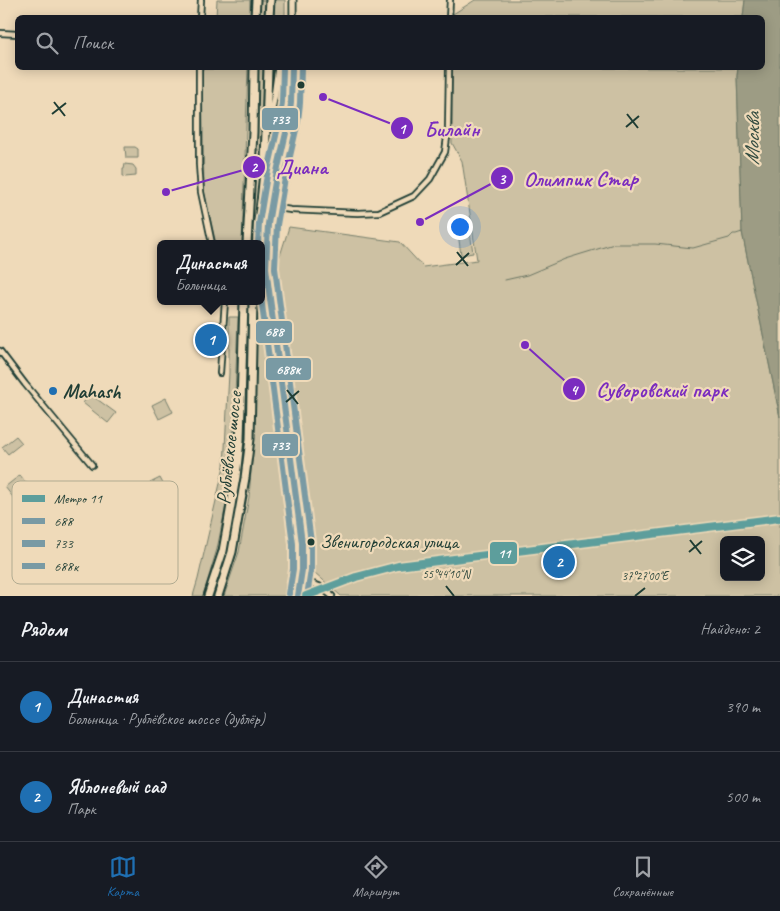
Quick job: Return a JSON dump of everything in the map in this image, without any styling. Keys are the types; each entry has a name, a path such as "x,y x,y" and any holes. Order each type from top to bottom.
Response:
{"main road":[{"path":"255,15 256,0"},
{"path":"269,15 270,0"},
{"path":"246,240 253,132 254,70"},
{"path":"257,240 267,139 268,70"},
{"name":"Рублёвское шоссе","path":"208,596 223,551 238,468 244,305"},
{"name":"Рублёвское шоссе","path":"218,596 232,552 250,439 253,305"}],"street":[{"path":"200,0 200,15"},
{"path":"293,0 293,15"},
{"path":"449,15 450,0"},
{"path":"0,33 15,34"},
{"path":"199,70 199,164 201,192 211,240"},
{"path":"267,139 278,70"},
{"path":"292,70 289,120 266,240 266,268 302,543 302,580 298,596"},
{"path":"271,207 291,210 378,212 414,196 430,179 445,152 448,130 449,70"},
{"path":"220,373 225,305"},
{"path":"0,351 92,465"},
{"path":"302,580 319,586 332,596"}],"shaded area":[{"path":"217,0 250,0 250,15 216,15"},
{"path":"259,0 265,0 264,15 259,15"},
{"path":"274,0 285,0 285,15 274,15"},
{"path":"475,0 745,0 743,15 453,14"},
{"path":"202,70 248,70 242,240 215,240 204,191"},
{"path":"258,70 263,70 261,150 256,150"},
{"path":"281,70 287,70 284,122 264,221"},
{"path":"452,70 738,70 742,232 780,417 780,596 341,596 314,572 275,272 289,227 400,242 423,267 477,260 462,161 452,143"},
{"path":"125,147 135,147 138,149 138,158 126,158"},
{"path":"125,164 133,165 136,169 136,176 123,176"},
{"path":"470,231 473,253 461,255 458,233"},
{"path":"265,295 268,309 258,309 258,305 265,305"},
{"path":"257,315 269,315 300,576 293,596 224,596 239,552 249,497 253,446"},
{"path":"229,317 238,317 232,475 217,549 203,596 193,596 224,466 229,373"},
{"path":"90,394 116,413 108,423 83,403"},
{"path":"166,398 173,412 159,419 152,405"},
{"path":"16,436 22,443 8,454 2,447"},
{"path":"20,475 25,481 12,481"},
{"path":"12,481 12,496 5,487"}],"water":[{"name":"Москва","path":"745,0 780,0 780,417 742,232 737,76 738,70 765,70 765,15 743,15"}],"waterway":[{"path":"505,280 527,275 565,259 614,244 655,244 693,248 729,238 733,234 742,232"}],"metro line":[{"name":"11","path":"306,596 356,577 398,566 780,518"}],"transit line":[{"name":"733","path":"258,240 267,175 280,118 283,70"},
{"name":"688","path":"292,70 289,120 276,176 268,224 266,268 302,543 302,570 298,596"},
{"name":"688к","path":"301,70 298,121 277,225 275,268 311,542 311,570 307,596"},
{"name":"733","path":"262,305 293,544 293,569 289,594"}],"place":[{"name":"Билайн","path":"323,97"},
{"name":"Диана","path":"166,192"},
{"name":"Олимпик Стар","path":"420,222"},
{"name":"Династия","path":"211,340"},
{"name":"Суворовский парк","path":"525,345"},
{"name":"Mahash","path":"53,391"},
{"name":"Звенигородская улица","path":"311,542"},
{"name":"Яблоневый сад","path":"559,562"}]}
